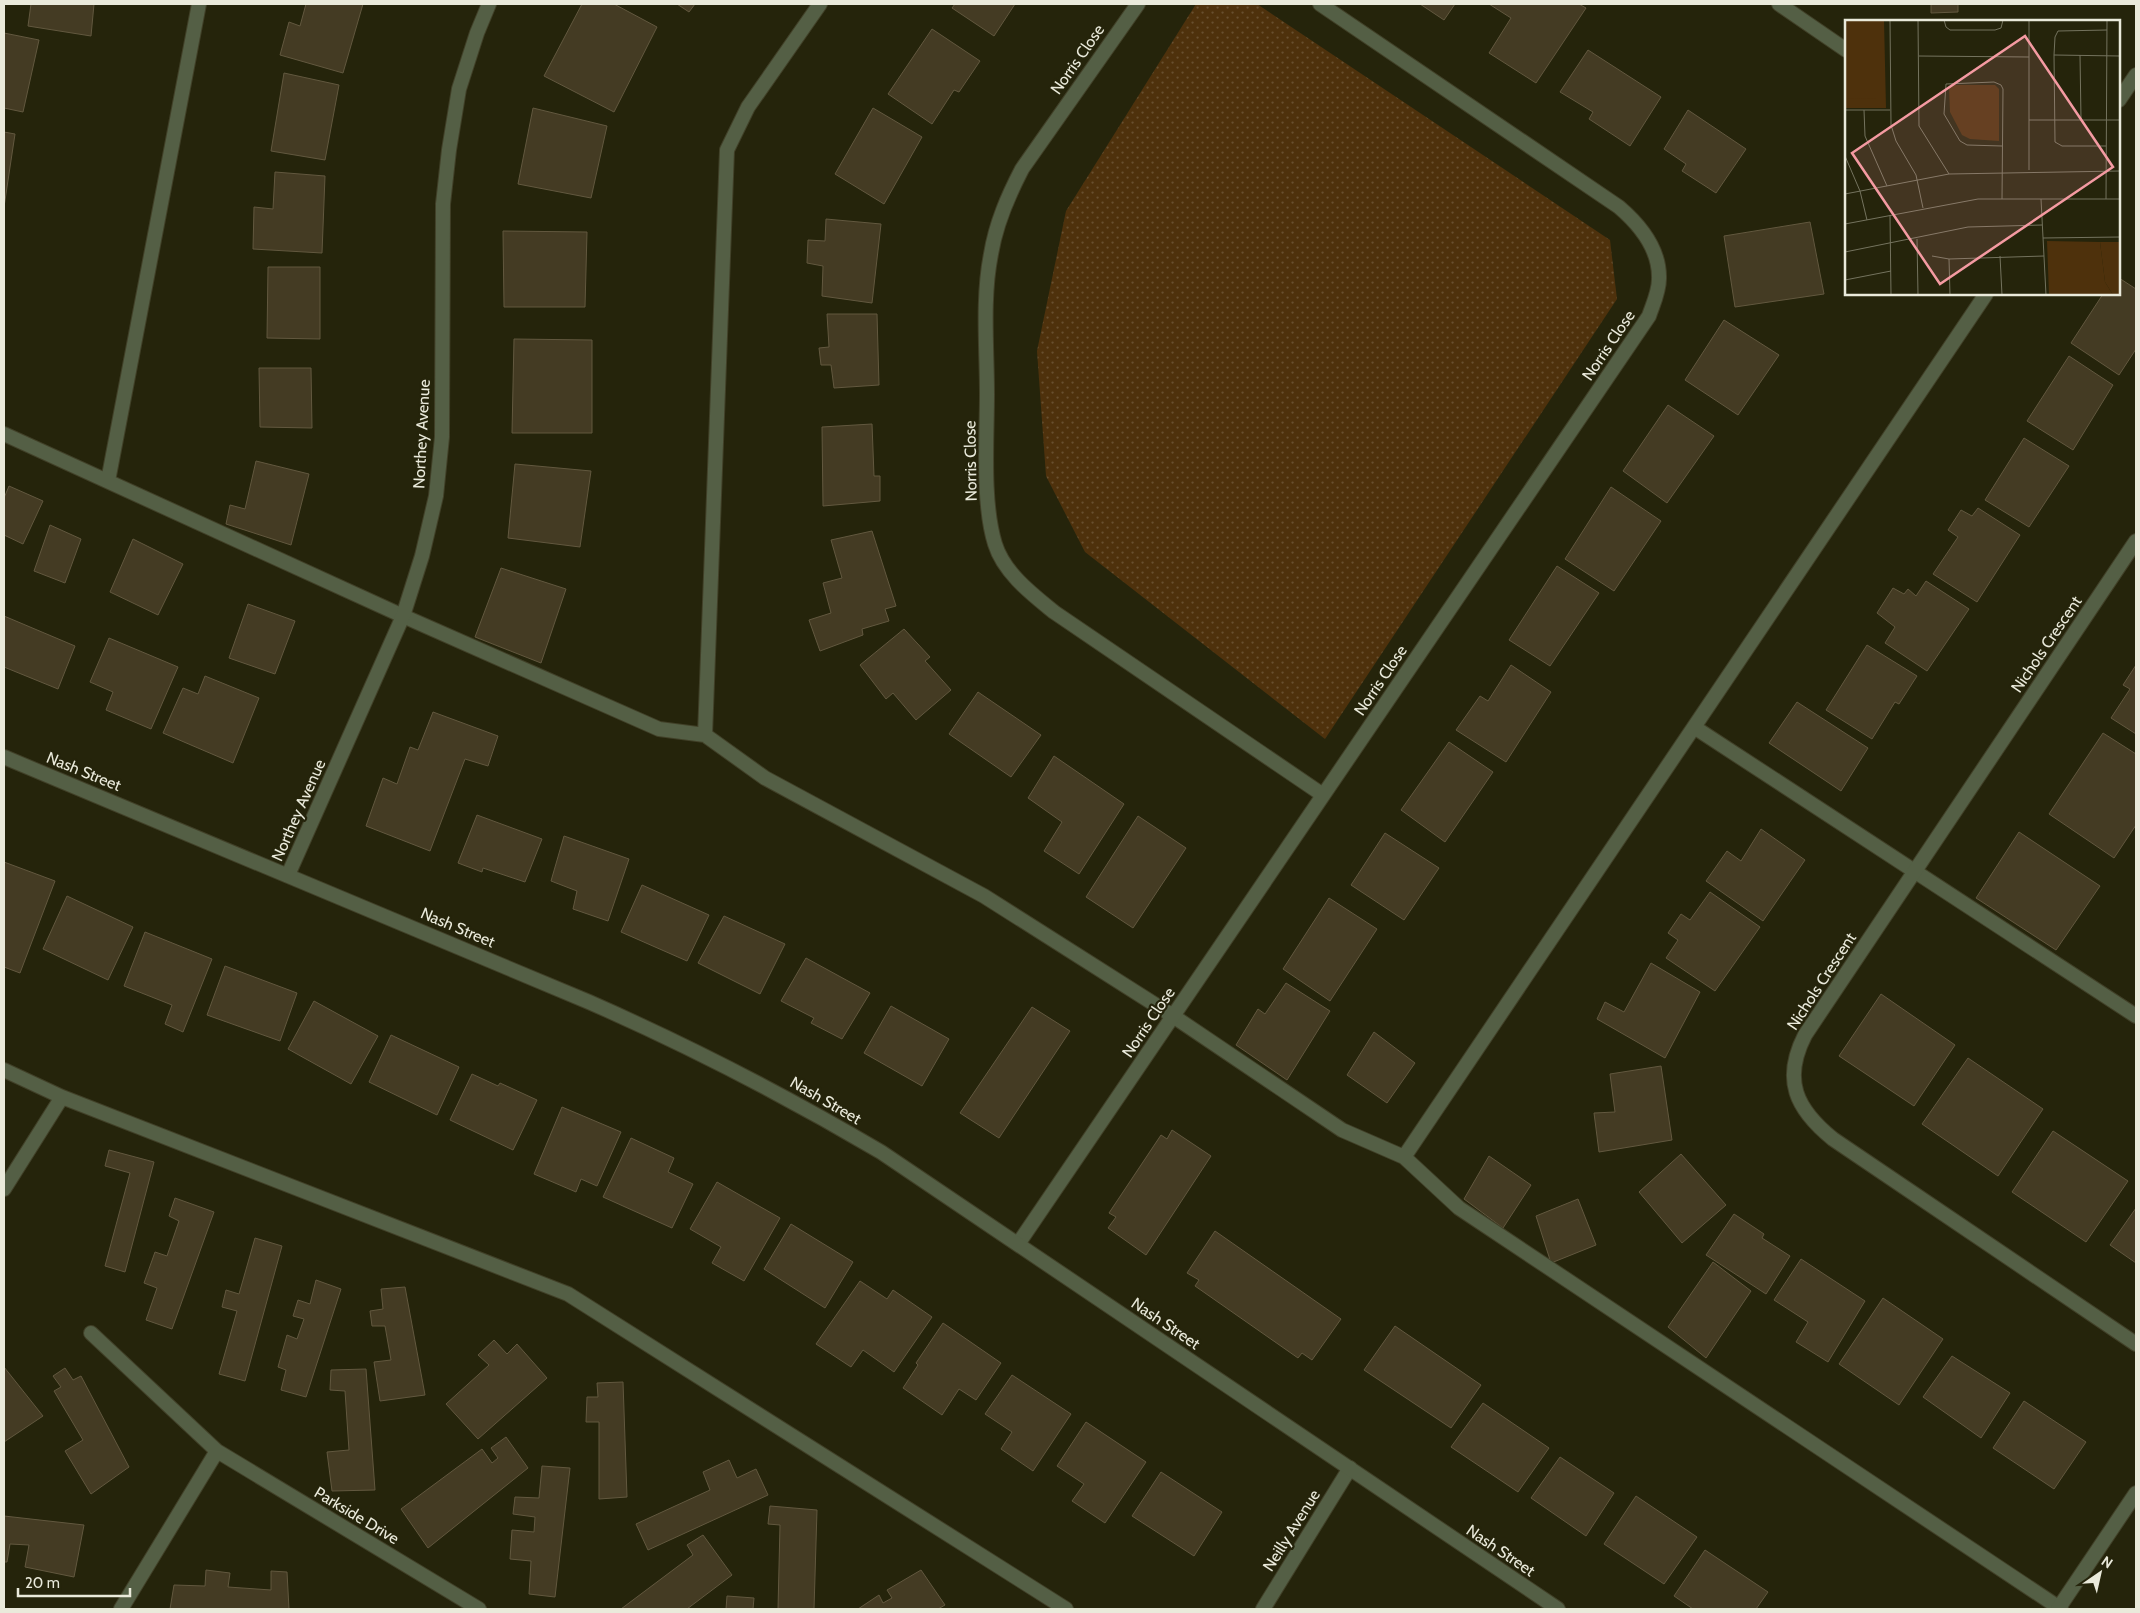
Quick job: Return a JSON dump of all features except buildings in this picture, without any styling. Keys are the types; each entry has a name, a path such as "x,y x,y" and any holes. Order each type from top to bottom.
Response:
{"street":[{"path":"108,481 199,4"},
{"name":"Northey Avenue","path":"288,875 403,616 422,556 432,513 442,437 443,204 449,150 459,88 477,33 489,4"},
{"path":"705,735 727,150 748,107 820,4"},
{"name":"Norris Close","path":"1138,4 1022,169 1008,195 997,225 990,255 987,290 988,503 995,546 1010,570 1027,590 1054,612 1323,795"},
{"name":"Norris Close","path":"1018,1244 1649,316 1656,297 1660,279 1657,261 1649,241 1636,222 1619,207 1320,4"},
{"path":"1779,4 1845,49"},
{"path":"2120,99 2136,75"},
{"path":"1404,1156 1985,295"},
{"path":"4,434 403,616 659,728 705,735 765,778 984,896 1172,1016 1342,1130 1404,1156 1458,1208 2059,1609 2136,1493"},
{"name":"Nichols Crescent","path":"2136,541 1805,1035 1798,1049 1793,1070 1794,1090 1805,1112 1832,1139 2136,1344"},
{"path":"1694,727 2136,1016"},
{"name":"Nash Street","path":"4,757 663,1034 809,1109 881,1152 1558,1609"},
{"path":"4,1070 62,1097 568,1294 1066,1609"},
{"path":"4,1189 62,1097"},
{"name":"Parkside Drive","path":"91,1333 217,1451 479,1609"},
{"path":"120,1609 217,1451"},
{"name":"Neilly Avenue","path":"1263,1609 1350,1468"}],"shaded area":[{"path":"1196,4 1257,4 1610,240 1617,299 1325,739 1085,552 1046,476 1037,351 1066,211"}]}
